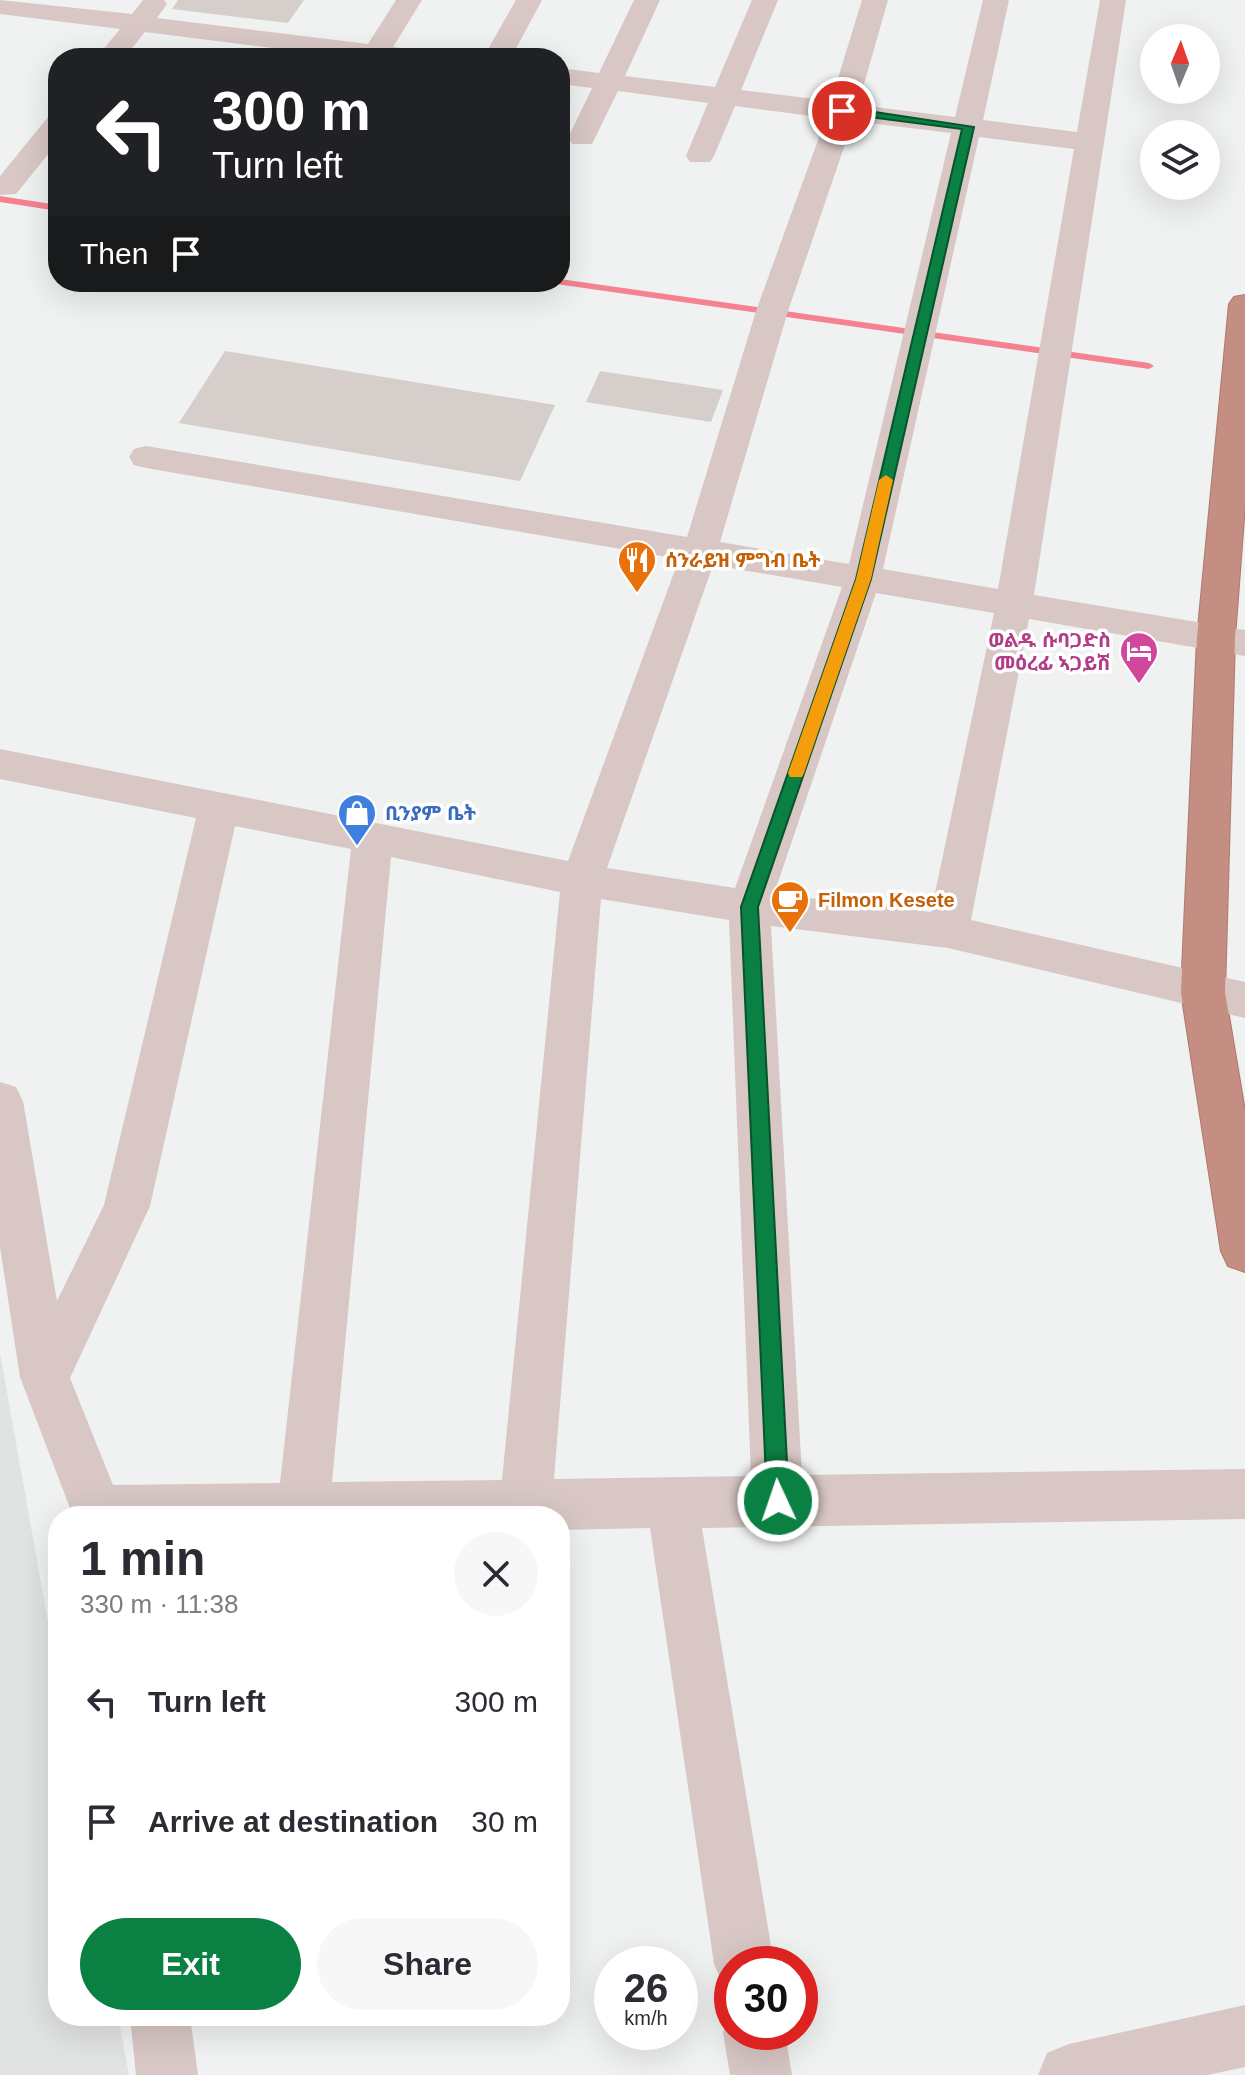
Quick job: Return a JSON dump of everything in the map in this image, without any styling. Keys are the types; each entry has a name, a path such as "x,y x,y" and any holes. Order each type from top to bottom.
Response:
{"highway":[{"path":"1245,304 1230,640 1203,992 1245,1251"}],"street":[{"path":"118,48 156,0"},
{"path":"378,48 409,0"},
{"path":"503,48 529,0"},
{"path":"582,138 647,0"},
{"path":"700,156 765,0"},
{"path":"526,1505 582,880 700,551 772,311 842,111 875,0"},
{"path":"778,1501 749,907 863,579 996,0"},
{"path":"948,931 1014,604 1113,0"},
{"path":"13,4 336,48"},
{"path":"570,77 1089,142"},
{"path":"6,188 48,136"},
{"path":"146,457 1230,640"},
{"path":"0,764 582,880 749,907 948,931 1245,1000"},
{"path":"45,1377 127,1206 219,807"},
{"path":"303,1506 372,840"},
{"path":"0,1101 45,1377 96,1506"},
{"path":"470,1506 1245,1494"},
{"path":"672,1503 741,1946"},
{"path":"161,2026 167,2075"},
{"path":"1069,2075 1245,2036"},
{"path":"757,2050 761,2075"}],"shaded area":[{"path":"0,1353 48,1622 48,2026 120,2026 129,2075 0,2075"}],"building":[{"path":"178,0 304,0 288,23 172,9"},
{"path":"225,351 555,405 520,481 179,423"},
{"path":"600,371 723,390 711,422 586,402"}],"waterway":[{"path":"0,199 48,206"},
{"path":"570,284 1149,366"}],"slow traffic":[{"path":"796,773 863,579 886,480"}],"place":[{"name":"ሰንራይዝ ምግብ ቤት","path":"637,594"},
{"name":"ወልዱ ሱባጋድስ መዕረፊ ኣጋይሽ","path":"1139,685"},
{"name":"ቢንያም ቤት","path":"357,847"},
{"name":"Filmon Kesete","path":"790,934"}],"route":[{"path":"778,1501 749,907 863,579 968,127 842,111"}]}
